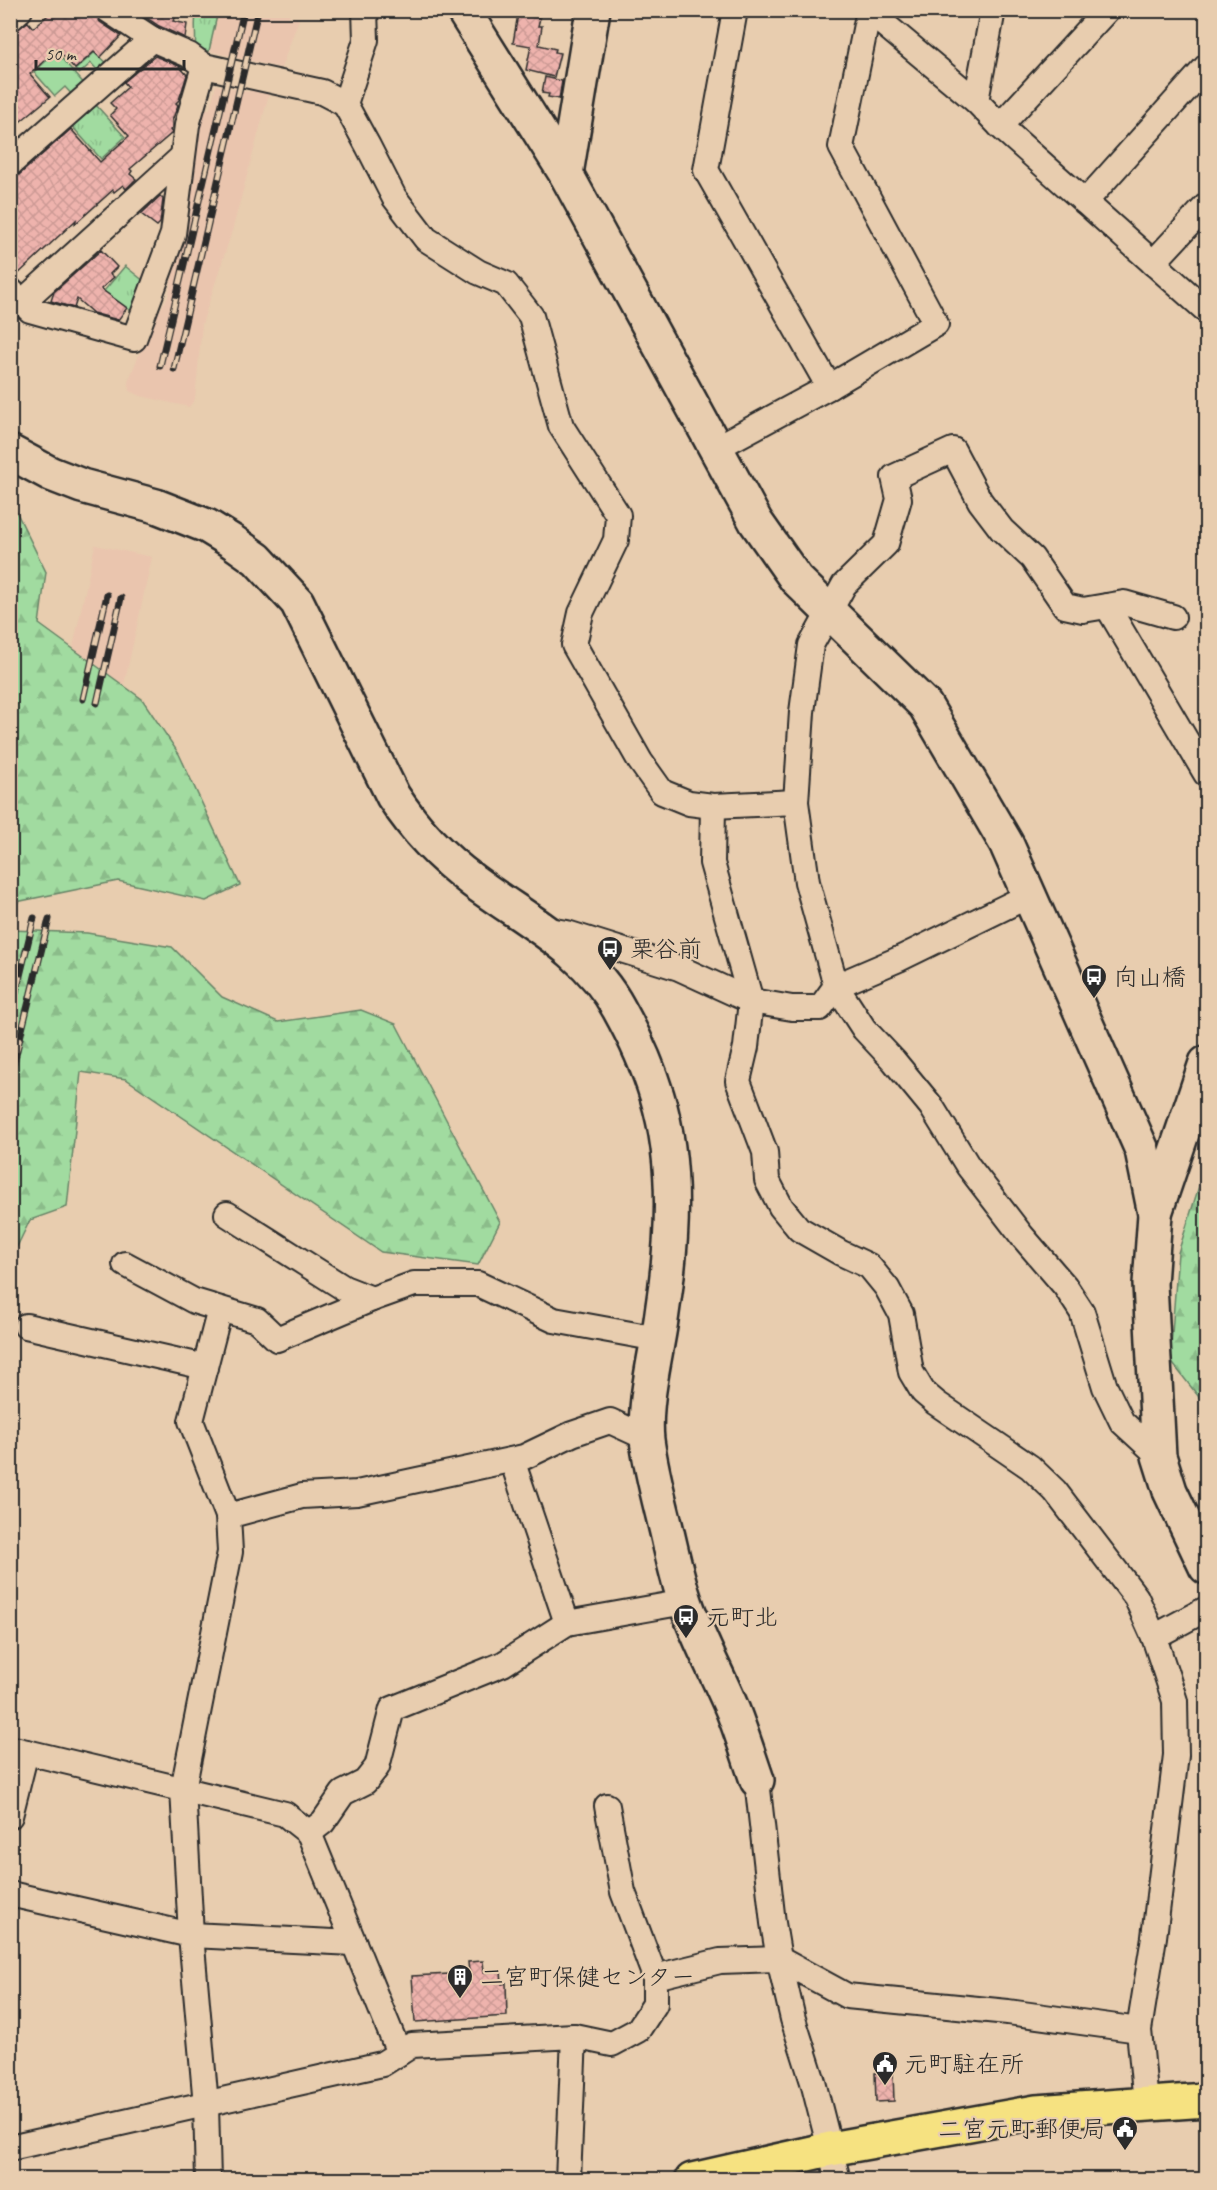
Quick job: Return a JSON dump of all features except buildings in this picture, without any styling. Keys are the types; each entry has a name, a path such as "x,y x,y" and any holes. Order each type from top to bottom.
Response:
{"main road":[{"path":"692,2180 834,2164 1036,2112 1206,2100"}],"street":[{"path":"10,19 20,10"},
{"path":"108,10 152,39 189,55 204,66 322,92 345,104 394,198 426,239 478,272 506,285 531,316 561,426 618,515 616,540 580,613 574,645 639,761 662,792 689,803 713,806 796,802"},
{"path":"345,104 366,40 365,10"},
{"path":"463,10 566,174 756,522 796,579 925,705 1006,843 1142,1150 1155,1214"},
{"path":"566,174 593,10"},
{"path":"735,10 706,170 829,387"},
{"path":"976,101 993,10"},
{"path":"1000,126 1107,10"},
{"path":"716,448 829,387 936,324 841,147 868,11 976,101 1000,126 1206,310"},
{"path":"10,164 152,39"},
{"path":"182,158 16,296 30,310 134,339 172,234 187,125 204,66"},
{"path":"1085,202 1206,67"},
{"path":"1153,263 1206,206"},
{"path":"1159,1456 1122,1422 1105,1387 1082,1312 1065,1286 1022,1236 968,1166 931,1106 864,1029 836,986 807,882 796,802 802,712 811,645 844,585 886,544 899,499 894,477 953,450 980,501 1002,530 1032,558 1065,606 1083,610 1124,603 1173,617"},
{"path":"10,452 51,474 82,486 156,506 207,526 257,559 297,602 393,796 410,822 425,840 474,882 545,930 598,976 617,1005 637,1043 657,1096 665,1130 671,1213 670,1262 648,1405 647,1438 660,1506 685,1602 733,1712 757,1780 779,1959 793,2019 813,2082 834,2164"},
{"path":"1107,606 1206,774"},
{"path":"713,806 712,863 751,1001 746,1047 738,1081 765,1152 767,1180 781,1207 799,1229 841,1254 869,1266 887,1288 901,1314 910,1372 923,1392 1030,1467 1056,1491 1136,1597 1154,1637 1175,1701 1176,1755 1154,1937 1139,2030 1146,2104"},
{"path":"545,930 567,933 680,968 751,1001 792,1008 820,1008 836,986 890,963 1030,895"},
{"path":"1206,1063 1155,1214 1150,1284 1159,1456 1170,1491 1206,1567"},
{"path":"227,1214 344,1288 372,1299"},
{"path":"125,1264 194,1301 257,1320 277,1339 414,1284 478,1284 554,1320 658,1340"},
{"path":"208,2180 206,2105 191,1935 183,1789 230,1552 228,1516 191,1421 220,1309"},
{"path":"26,1326 205,1367"},
{"path":"228,1516 302,1496 357,1493 512,1460 610,1421 647,1438"},
{"path":"512,1460 567,1623"},
{"path":"309,1833 323,1822 343,1793 365,1782 377,1767 392,1709 503,1664 567,1623 685,1602"},
{"path":"1154,1637 1206,1609"},
{"path":"10,1816 18,1750 285,1814 309,1833 399,2053"},
{"path":"10,2148 381,2064 412,2045 574,2036 612,2044 638,2030 655,2004 655,1977 623,1892 607,1806"},
{"path":"10,1894 191,1935 354,1943"},
{"path":"655,1977 720,1961 779,1959 847,1996 1008,2012 1139,2030"},
{"path":"568,2180 574,2036"}],"shaded area":[{"path":"218,11 290,11 289,17 299,19 281,68 209,51"},
{"path":"216,85 249,92 251,89 269,94 232,231 202,324 195,399 189,407 141,396 130,391 128,382 152,322 168,297 195,164 193,158 205,109 210,109"},
{"path":"95,545 152,557 114,730 58,718"}],"green space":[{"path":"197,11 218,11 209,51 195,48"},
{"path":"56,52 87,87 75,98 65,87 55,96 34,72"},
{"path":"95,52 111,67 101,74 91,63 79,74 75,70"},
{"path":"95,104 125,137 101,159 71,125"},
{"path":"125,266 145,282 134,313 104,291"},
{"path":"10,499 46,572 39,624 142,699 179,754 240,885 206,901 118,881 11,903"},
{"path":"11,930 87,933 172,947 222,997 278,1022 361,1010 396,1024 500,1222 478,1265 381,1252 126,1079 81,1072 67,1207 30,1220 11,1259"},
{"path":"1206,1164 1206,1406 1170,1360 1178,1253"}],"railway":[{"path":"160,366 244,10"},
{"path":"174,369 258,10"},
{"path":"83,699 107,595"},
{"path":"97,703 121,598"},
{"path":"10,1017 34,918"},
{"path":"10,1079 49,919"}],"place":[{"name":"栗谷前","path":"610,972"},
{"name":"向山橋","path":"1094,1000"},
{"name":"元町北","path":"686,1640"},
{"name":"二宮町保健センター","path":"460,2000"},
{"name":"元町駐在所","path":"885,2087"},
{"name":"二宮元町郵便局","path":"1125,2152"}]}
